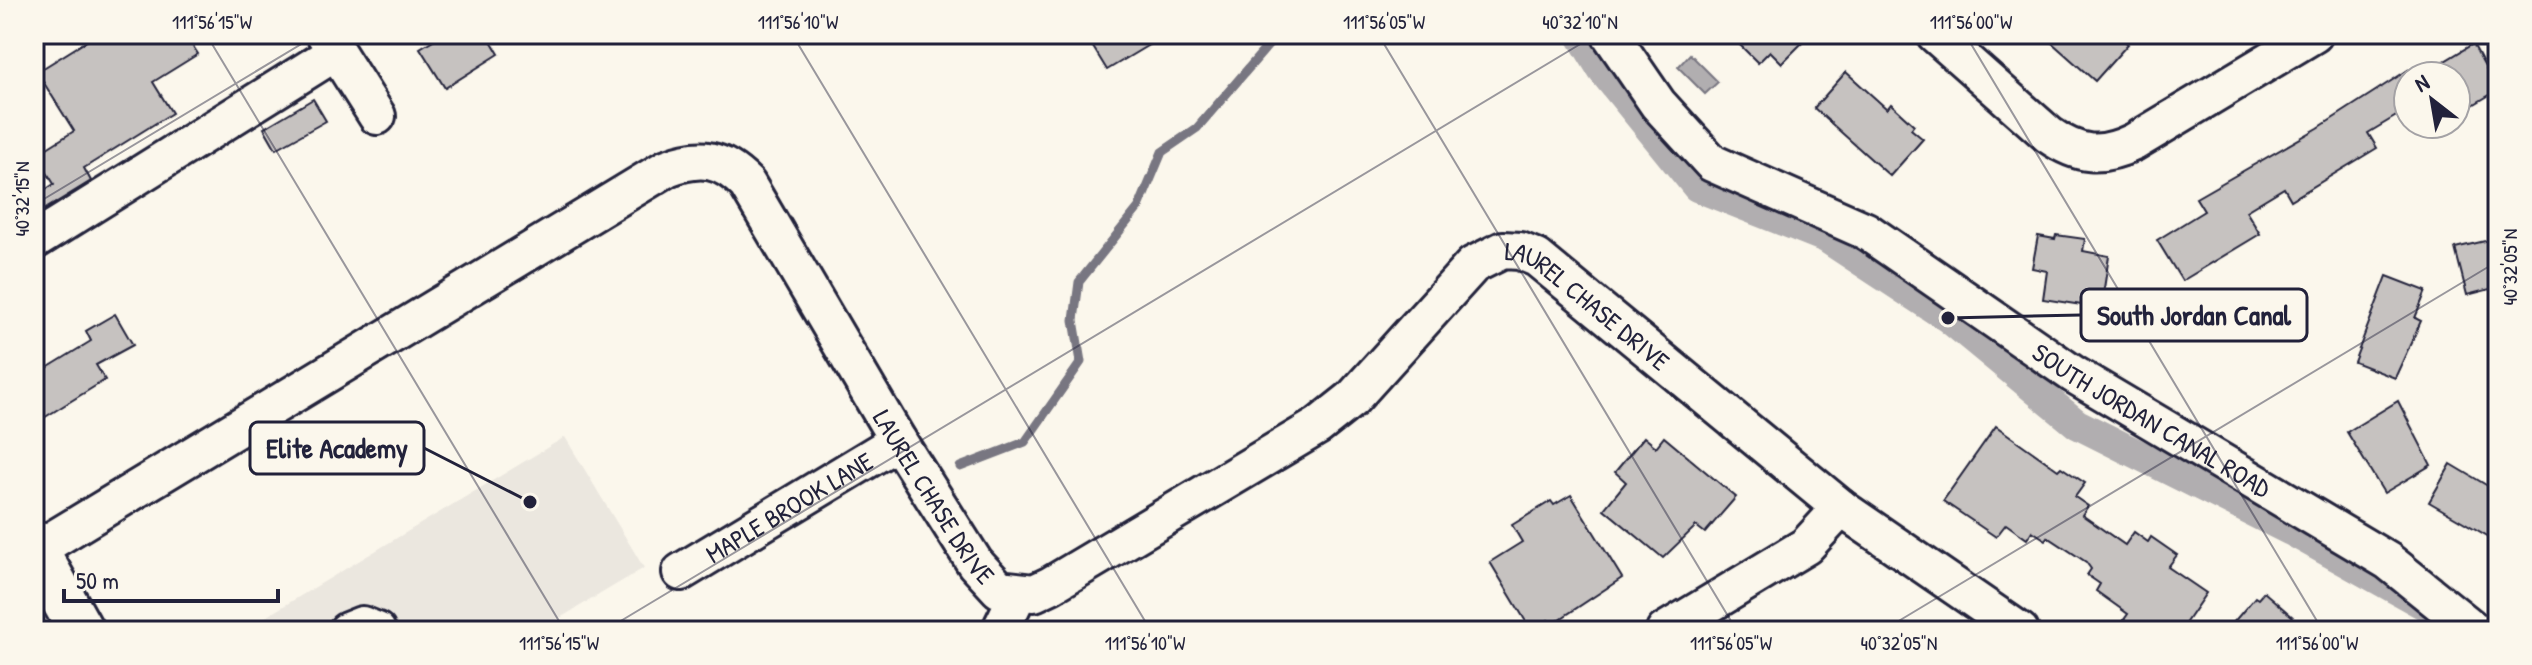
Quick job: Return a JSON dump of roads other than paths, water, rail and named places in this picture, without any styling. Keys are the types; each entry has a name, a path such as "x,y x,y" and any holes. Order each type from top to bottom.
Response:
{"main road":[{"path":"35,550 81,631"}],"street":[{"name":"SOUTH JORDAN CANAL ROAD","path":"1610,34 1658,104 1712,163 1866,231 2073,374 2388,561 2475,631"},
{"path":"1935,34 2049,135 2068,148 2091,155 2113,152 2134,142 2314,34"},
{"path":"34,241 331,43 377,116"},
{"name":"LAUREL CHASE DRIVE","path":"35,550 667,168 689,160 715,159 733,169 747,184 898,441 985,577 999,589 1018,594 1034,593 1051,585 1336,414 1473,265 1503,250 1520,251 1537,258 1841,508 2020,631"},
{"name":"MAPLE BROOK LANE","path":"681,572 898,441"},
{"path":"1665,631 1806,546 1841,508"},
{"path":"1000,631 1018,594"},
{"path":"347,631 362,625 377,631"}],"waterway":[{"path":"960,467 1025,442 1081,362 1074,320 1079,282 1139,207 1162,152 1197,128 1278,34"},
{"path":"1580,34 1602,70 1697,187 1826,238 1948,318 2077,424 2291,531 2424,605"}],"place":[{"name":"South Jordan Canal","path":"1948,318"},
{"name":"Elite Academy","path":"530,502"}]}
